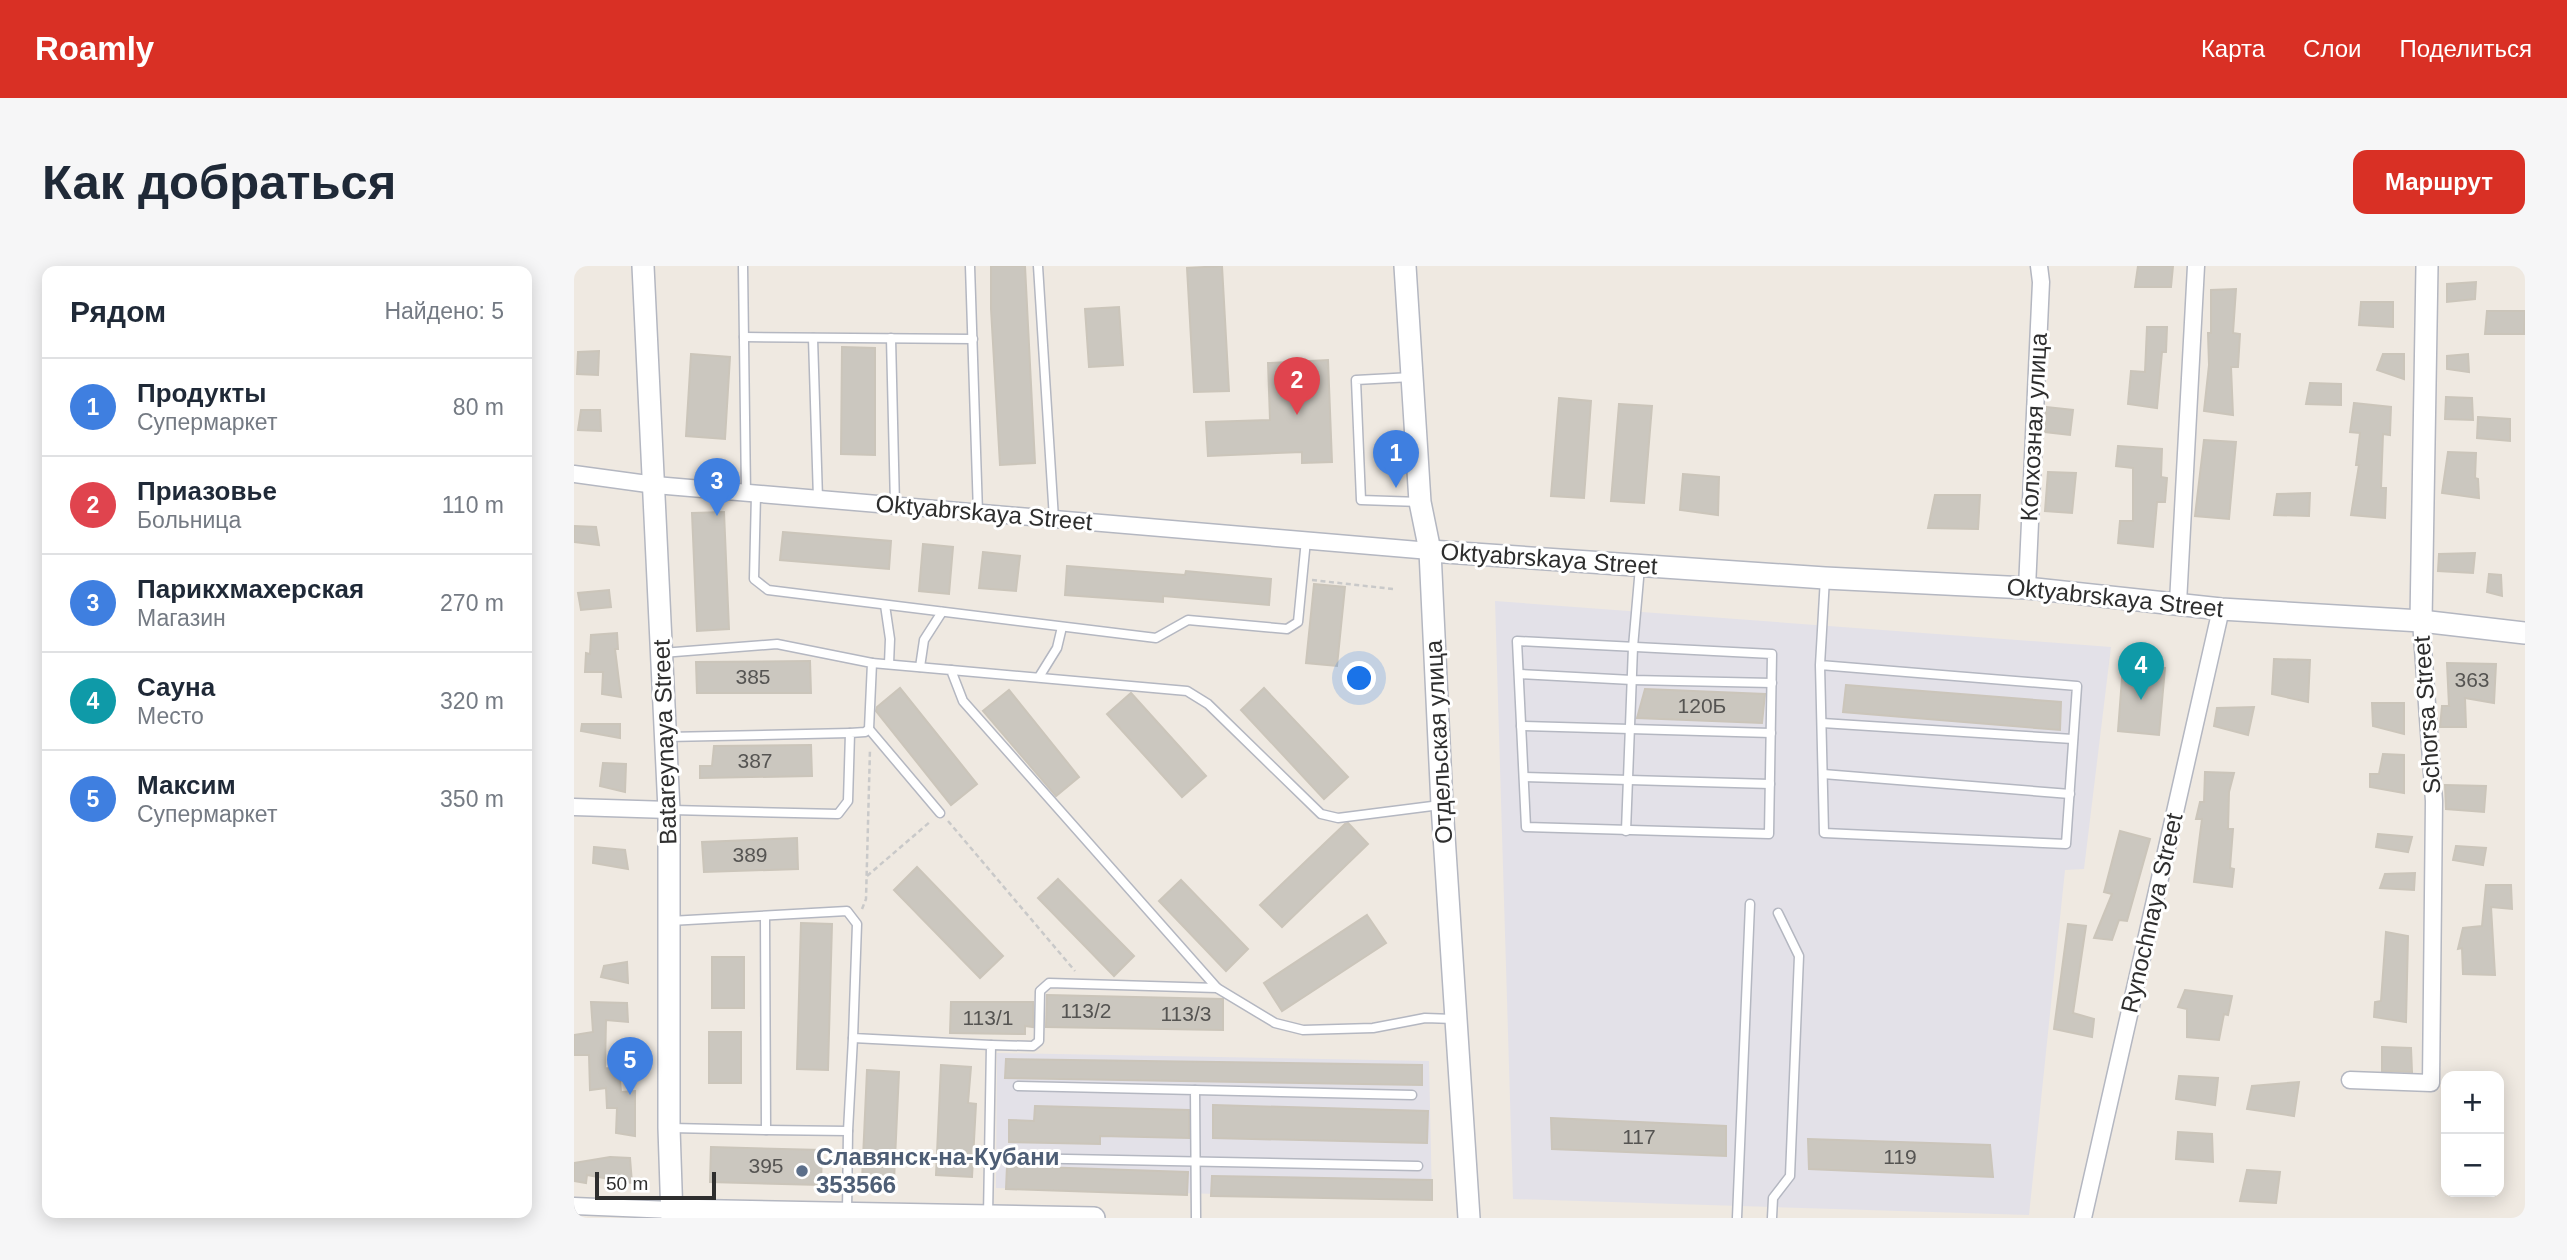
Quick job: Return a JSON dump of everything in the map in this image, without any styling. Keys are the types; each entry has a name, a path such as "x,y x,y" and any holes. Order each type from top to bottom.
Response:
{"street":[{"name":"Batareynaya Street","path":"642,266 655,485 669,810 669,1128 672,1214"},
{"name":"Отдельская улица","path":"1405,266 1420,502 1430,551 1442,805 1469,1218"},
{"name":"Колхозная улица","path":"2027,587 2039,266"},
{"path":"2178,603 2196,266"},
{"name":"Schorsa Street","path":"2350,1080 2431,1083 2434,801 2421,621 2427,266"},
{"name":"Oktyabrskaya Street","path":"574,474 655,485 1430,551 1825,578 2027,587 2221,609 2421,621 2525,633"},
{"name":"Rynochnaya Street","path":"2082,1218 2221,609"},
{"path":"574,807 669,810"},
{"path":"574,1206 672,1214 847,1213 875,1216 1094,1218"}],"lane":[{"path":"743,266 754,579 768,590 1156,638 1188,620 1287,629 1298,622 1306,540"},
{"path":"970,266 978,513"},
{"path":"1038,266 1054,519"},
{"path":"744,337 973,339"},
{"path":"813,338 818,499"},
{"path":"891,338 895,506"},
{"path":"1412,377 1356,380 1361,499 1420,502"},
{"path":"1626,831 1633,647 1640,564"},
{"path":"1820,665 2077,686 2066,844 1824,833 1820,665 1825,578"},
{"path":"885,605 891,639 888,664"},
{"path":"920,667 924,640 942,612"},
{"path":"1039,677 1058,648 1062,626"},
{"path":"1517,641 1633,647 1772,654 1769,834 1526,827 1517,641"},
{"path":"662,653 777,644 872,663 1187,691 1208,704 1321,814 1338,818 1442,805"},
{"path":"872,663 867,731 940,813"},
{"path":"951,670 963,701 1217,988 1275,1023 1303,1030 1373,1028 1425,1018 1456,1019"},
{"path":"1519,674 1772,683"},
{"path":"1822,723 2073,739"},
{"path":"1521,726 1771,733"},
{"path":"666,737 867,731"},
{"path":"669,810 838,814 848,801 850,733"},
{"path":"1823,774 2070,794"},
{"path":"1524,777 1770,784"},
{"path":"1737,1218 1750,904"},
{"path":"669,921 847,911 857,924 847,1213"},
{"path":"1772,1218 1773,1198 1790,1176 1799,956 1778,913"},
{"path":"765,917 766,1130"},
{"path":"853,1038 1033,1046 1039,1041 1040,991 1049,983 1217,988"},
{"path":"988,1216 991,1045"},
{"path":"1018,1086 1412,1095"},
{"path":"1195,1090 1196,1218"},
{"path":"669,1128 848,1131"},
{"path":"1015,1158 1418,1166"}],"path":[{"path":"1301,586 1313,580 1392,589"},
{"path":"857,924 866,899 870,748 867,731"},
{"path":"867,876 940,813 1087,986"}],"shaded area":[{"path":"1495,601 2111,647 2084,869 2065,870 2029,1215 1513,1199"},
{"path":"997,1053 1429,1061 1432,1200 996,1188"}],"building":[{"path":"991,266 1025,266 1035,463 1000,465"},
{"path":"1222,266 1229,391 1194,392 1187,268"},
{"path":"2138,266 2173,266 2171,287 2135,287"},
{"path":"2476,282 2475,299 2447,302 2447,284"},
{"path":"2236,289 2233,333 2240,334 2238,367 2231,367 2233,415 2204,411 2209,365 2208,333 2211,333 2211,290"},
{"path":"2361,302 2393,302 2393,327 2359,325"},
{"path":"1119,307 1123,365 1089,367 1085,309"},
{"path":"2487,311 2525,311 2524,334 2485,334"},
{"path":"2147,327 2167,327 2157,408 2128,404 2131,371 2145,372"},
{"path":"842,347 875,348 875,455 841,454"},
{"path":"599,351 598,375 577,374 578,352"},
{"path":"691,354 730,357 725,439 686,436"},
{"path":"2383,354 2404,354 2404,379 2377,370"},
{"path":"2468,354 2469,372 2447,369 2447,356"},
{"path":"1328,360 1332,462 1302,463 1302,452 1208,456 1206,422 1270,420 1268,363"},
{"path":"2310,383 2341,384 2341,405 2306,404"},
{"path":"2446,397 2472,398 2473,420 2445,419"},
{"path":"1559,398 1591,401 1584,498 1551,496"},
{"path":"2354,403 2391,407 2390,435 2383,434 2381,488 2386,488 2385,518 2351,515 2359,465 2356,465 2360,433 2350,432"},
{"path":"1619,404 1652,406 1644,503 1611,501"},
{"path":"2046,407 2073,410 2070,435 2045,432"},
{"path":"581,410 600,410 601,431 578,430"},
{"path":"2478,417 2510,419 2510,441 2477,438"},
{"path":"2204,440 2236,442 2229,519 2195,516"},
{"path":"2118,446 2162,449 2161,477 2167,478 2165,502 2157,502 2153,547 2118,543 2120,521 2133,521 2133,468 2116,466"},
{"path":"2448,452 2476,453 2475,478 2478,479 2479,498 2442,493"},
{"path":"2048,472 2076,473 2072,513 2045,511"},
{"path":"1683,474 1719,477 1718,515 1680,510"},
{"path":"2310,493 2309,516 2274,515 2277,494"},
{"path":"1935,495 1980,495 1978,529 1928,528"},
{"path":"724,512 729,629 697,631 692,513"},
{"path":"574,526 596,527 599,545 574,542"},
{"path":"783,532 891,541 889,569 780,560"},
{"path":"923,544 953,547 949,594 919,591"},
{"path":"983,552 1020,556 1016,591 979,588"},
{"path":"2475,553 2473,573 2438,571 2439,554"},
{"path":"1067,566 1185,575 1186,571 1271,579 1269,605 1163,596 1163,602 1065,595"},
{"path":"2489,574 2501,575 2502,596 2487,592"},
{"path":"1314,584 1345,587 1337,666 1306,663"},
{"path":"609,590 611,607 581,610 578,593"},
{"path":"617,633 618,649 615,649 621,697 602,694 603,672 585,672 591,635"},
{"path":"2274,659 2310,660 2308,702 2272,694"},
{"path":"810,661 811,693 697,693 696,662"},
{"path":"2447,663 2496,664 2494,703 2465,698 2466,727 2440,727 2442,706 2449,706"},
{"path":"2123,665 2165,668 2159,735 2118,731"},
{"path":"1846,685 2061,702 2060,730 1843,712"},
{"path":"900,688 977,784 951,805 876,711 877,707"},
{"path":"1264,688 1348,777 1324,799 1241,710"},
{"path":"1645,689 1765,694 1762,723 1637,718"},
{"path":"1009,690 1079,777 1056,796 983,711"},
{"path":"1131,693 1206,776 1182,797 1107,714"},
{"path":"2372,703 2404,703 2404,734 2373,726"},
{"path":"2254,707 2248,735 2214,726 2217,708"},
{"path":"582,724 620,724 620,738 581,731"},
{"path":"811,745 812,776 700,778 700,766 712,766 714,746"},
{"path":"2383,754 2404,755 2404,793 2370,787 2370,774 2379,774"},
{"path":"603,763 626,764 625,792 600,786"},
{"path":"2205,772 2234,773 2229,792 2228,829 2233,829 2230,868 2234,869 2232,887 2194,882 2202,819 2196,819 2200,802 2204,802"},
{"path":"2445,785 2486,786 2484,812 2446,809"},
{"path":"1348,823 1368,844 1282,927 1260,905"},
{"path":"2120,831 2150,839 2127,921 2119,920 2112,940 2094,938 2112,894 2104,892"},
{"path":"2378,834 2412,837 2408,852 2376,847"},
{"path":"797,838 798,869 704,872 702,842"},
{"path":"2456,846 2486,848 2483,865 2453,860"},
{"path":"594,847 625,850 628,869 593,863"},
{"path":"917,867 1003,956 980,978 894,890"},
{"path":"2415,873 2414,890 2380,888 2385,874"},
{"path":"1058,879 1134,956 1114,976 1038,898"},
{"path":"1181,880 1248,949 1226,971 1159,901"},
{"path":"2486,885 2511,885 2512,909 2491,907 2495,975 2463,974 2462,948 2458,949 2463,928 2482,926"},
{"path":"1367,915 1386,943 1282,1011 1264,983"},
{"path":"801,923 832,924 828,1070 797,1069"},
{"path":"2068,924 2086,926 2073,1013 2094,1019 2092,1037 2054,1029"},
{"path":"2386,932 2408,936 2406,1022 2374,1017 2375,1002 2381,1001"},
{"path":"712,957 744,957 744,1008 712,1008"},
{"path":"627,962 628,983 601,977 604,966"},
{"path":"2185,990 2232,996 2228,1015 2224,1014 2219,1040 2187,1037 2187,1009 2178,1007"},
{"path":"1047,995 1223,999 1223,1030 1046,1027"},
{"path":"591,1002 627,1003 628,1022 606,1020 605,1068 619,1069 621,1092 635,1091 635,1136 616,1133 617,1108 607,1108 606,1088 590,1090 589,1055 574,1055 574,1035 593,1032"},
{"path":"951,1002 1033,1002 1033,1027 1025,1026 1025,1034 950,1033"},
{"path":"709,1032 741,1032 741,1083 709,1083"},
{"path":"2382,1047 2411,1048 2412,1072 2382,1071"},
{"path":"1006,1059 1422,1065 1422,1085 1005,1078"},
{"path":"941,1065 971,1067 968,1103 976,1104 972,1177 936,1175"},
{"path":"867,1070 899,1072 894,1181 862,1180"},
{"path":"2179,1076 2218,1078 2215,1105 2176,1099"},
{"path":"2299,1082 2294,1116 2247,1109 2252,1086"},
{"path":"1213,1105 1428,1111 1427,1143 1213,1138"},
{"path":"1035,1106 1189,1110 1189,1138 1100,1136 1100,1144 1009,1142 1009,1120 1034,1121"},
{"path":"1551,1118 1726,1126 1726,1156 1552,1149"},
{"path":"2178,1132 2212,1134 2213,1162 2176,1159"},
{"path":"1808,1139 1990,1145 1993,1177 1809,1169"},
{"path":"711,1147 822,1150 821,1185 710,1182"},
{"path":"610,1157 630,1158 632,1183 587,1175 586,1183 574,1181 574,1163"},
{"path":"1007,1166 1188,1172 1187,1195 1006,1189"},
{"path":"2247,1170 2280,1172 2276,1203 2240,1201"},
{"path":"1212,1176 1432,1180 1432,1200 1211,1196"}],"place":[{"name":"Приазовье","path":"1297,415"},
{"name":"Продукты","path":"1396,488"},
{"name":"Парикхмахерская","path":"717,516"},
{"name":"Сауна","path":"2141,700"},
{"name":"Максим","path":"630,1095"},
{"name":"Славянск-на-Кубани 353566","path":"802,1171"}]}
